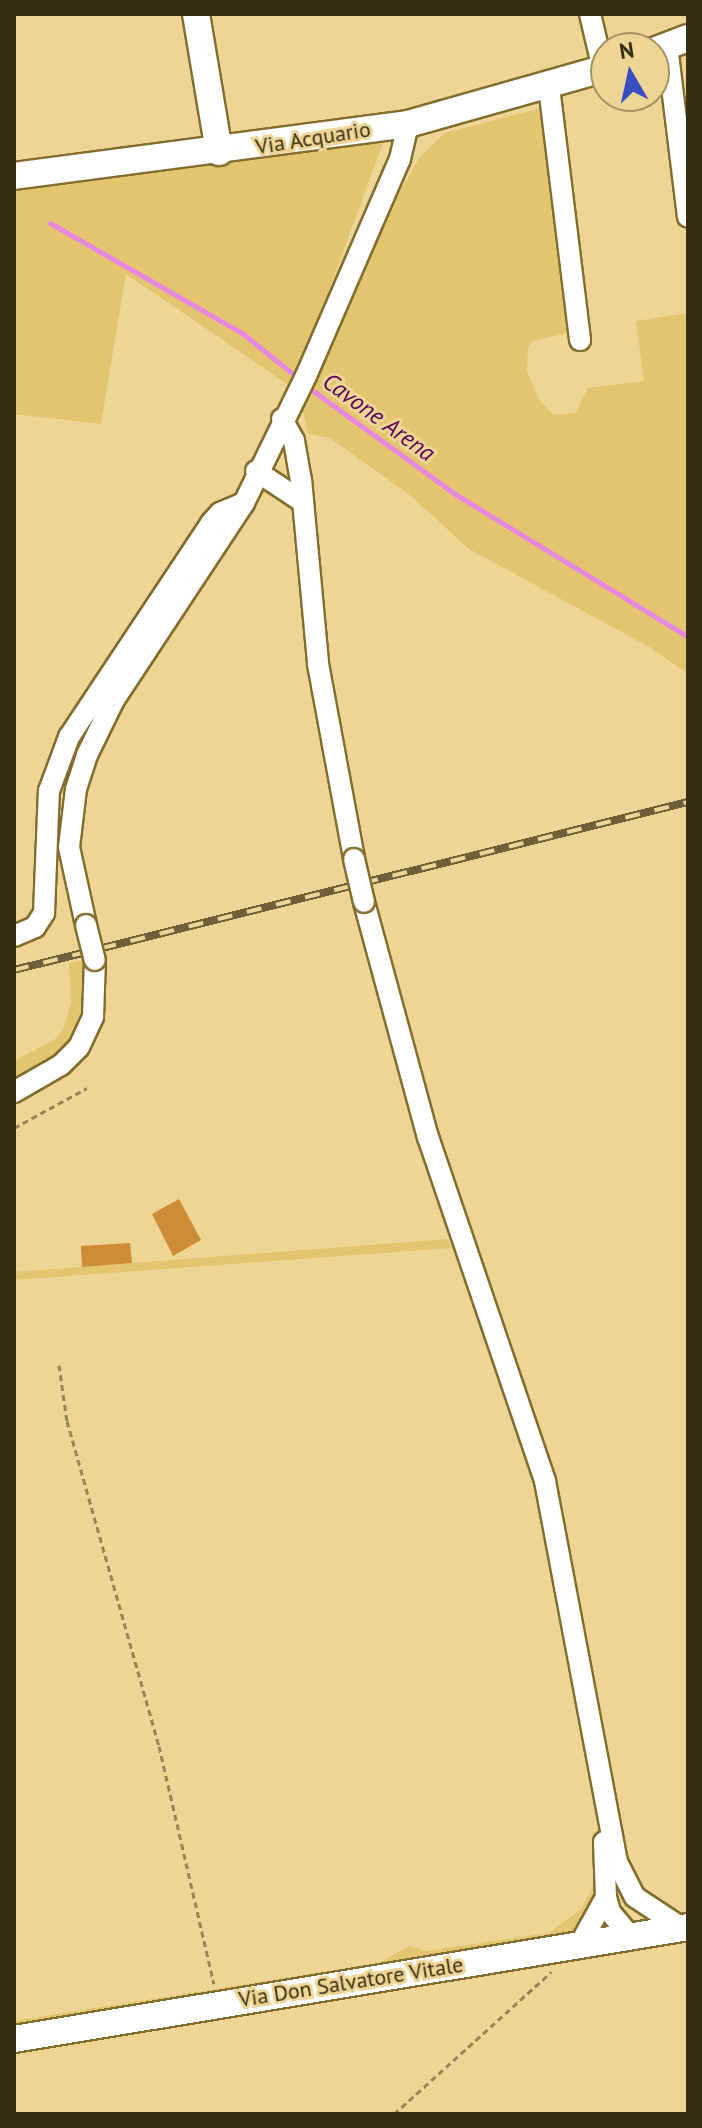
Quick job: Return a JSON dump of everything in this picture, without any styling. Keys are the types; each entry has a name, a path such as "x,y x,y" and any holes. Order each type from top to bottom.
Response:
{"street":[{"path":"196,14 219,152"},
{"path":"670,45 688,217"},
{"name":"Via Acquario","path":"14,176 219,152 408,124 590,74"},
{"path":"549,87 580,340"},
{"path":"14,1092 61,1065 79,1047 93,1017 95,960 69,847 76,789 87,755 114,700 244,503 282,419 296,399 400,159 408,124"},
{"path":"282,419 294,441 318,664 354,859 428,1137 545,1481 574,1616 604,1810 617,1862 642,1903 685,1928"},
{"path":"256,471 300,500"},
{"path":"14,936 35,927 44,913 48,802 69,737 211,523 220,513 244,503"},
{"path":"604,1810 606,1897 610,1912 631,1937"},
{"path":"569,1946 606,1897"},
{"path":"631,1937 642,1903"},
{"name":"Via Don Salvatore Vitale","path":"14,2039 685,1928"}],"path":[{"path":"14,1128 87,1088"},
{"path":"59,1365 67,1421 159,1746 219,2004"},
{"path":"394,2114 550,1975 569,1946"}],"shaded area":[{"path":"545,107 571,326 568,333 533,341 528,347 527,371 540,401 554,415 576,413 588,388 644,381 636,321 688,313 688,674 651,648 469,549 411,496 330,438 308,434 301,402 365,255 419,158 445,133"},
{"path":"384,140 293,388 126,274 101,424 14,414 14,189"},
{"path":"91,958 84,1026 55,1061 14,1087 14,1061 57,1038 65,1025 71,1002 69,963"},
{"path":"448,1239 451,1248 14,1280 14,1272"},
{"path":"594,1884 592,1905 568,1936 14,2030 14,2021 379,1963 409,1946 426,1951 549,1933 582,1908"}],"building":[{"path":"179,1199 201,1240 173,1256 152,1214"},
{"path":"130,1243 132,1263 82,1267 81,1246"}],"waterway":[{"name":"Cavone Arena","path":"50,223 242,333 298,378"},
{"name":"Cavone Arena","path":"305,385 455,494 688,637"}],"railway":[{"path":"14,970 688,802"}]}
